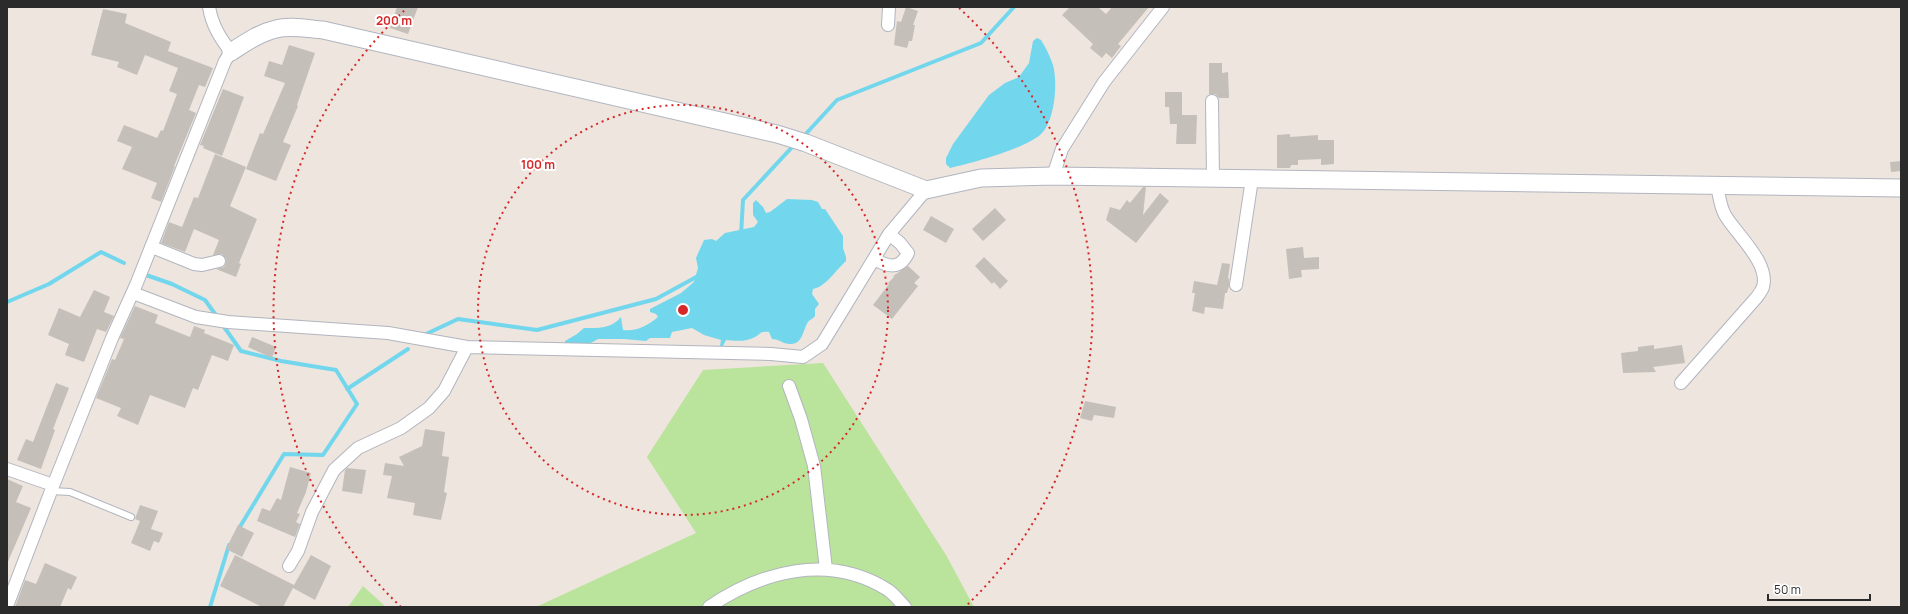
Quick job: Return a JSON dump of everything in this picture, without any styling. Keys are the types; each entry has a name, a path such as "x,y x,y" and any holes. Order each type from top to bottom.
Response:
{"street":[{"path":"209,7 211,18 219,36 231,52"},
{"path":"888,25 889,7"},
{"path":"1053,176 1062,149 1104,82 1164,7"},
{"path":"7,606 112,338 135,289 225,61 231,52 252,38 276,28 323,30 777,134 806,143 921,187 981,178 1053,176 1901,188"},
{"path":"1212,101 1213,178"},
{"path":"1236,285 1252,179"},
{"path":"1681,383 1757,297 1763,287 1764,276 1760,263 1726,215 1720,203 1717,185"},
{"path":"135,289 196,317 228,322 388,333 467,347 771,354 803,357 822,344 889,234 921,187"},
{"path":"874,259 887,266 898,265 906,257 908,253 906,248 889,234"},
{"path":"149,252 194,264 202,265 219,261"},
{"path":"289,566 298,551 312,512 334,470 358,448 400,428 429,408 444,391 467,347"},
{"path":"789,386 801,418 814,466 826,569"},
{"path":"7,469 52,488"},
{"path":"708,607 724,596 749,584 776,575 804,570 826,569 849,573 870,581 889,591 906,607"}],"lane":[{"path":"52,488 70,492 131,517"}],"green space":[{"path":"823,363 946,555 974,607 536,607 696,533 647,457 703,370"},
{"path":"363,586 386,607 348,607"}],"water":[{"path":"1037,38 1041,40 1051,58 1055,82 1052,112 1045,129 1040,135 1032,140 1010,150 971,163 950,168 946,164 946,158 953,144 989,95 1005,83 1019,77 1029,63 1033,41"},
{"path":"787,199 812,200 818,202 822,209 825,209 843,236 843,248 846,257 846,261 828,281 813,289 812,294 819,304 815,309 815,316 806,325 798,342 794,344 785,343 772,339 769,332 764,332 748,340 726,340 723,346 720,346 721,340 704,335 692,328 672,332 670,338 650,338 646,341 598,339 585,346 565,347 565,341 584,328 600,328 609,326 621,317 623,330 637,329 651,323 658,317 656,314 650,312 650,309 681,293 694,282 698,268 696,258 704,240 712,239 716,241 725,233 754,227 758,222 753,215 753,203 756,200 763,207 766,213 770,212"}],"building":[{"path":"397,7 418,7 408,34 390,28"},
{"path":"906,7 918,11 913,25 915,25 912,41 909,41 907,48 894,45 897,21 901,22"},
{"path":"1070,7 1098,7 1106,14 1112,7 1149,7 1118,44 1121,46 1112,58 1106,53 1102,58 1090,48 1093,44 1062,15"},
{"path":"103,9 127,14 125,23 171,42 168,51 213,68 205,87 199,85 189,110 196,113 161,202 151,198 157,183 122,169 132,147 117,141 124,125 157,138 161,130 163,131 177,94 169,91 178,68 145,55 137,75 117,67 119,62 91,55"},
{"path":"289,45 315,53 297,105 298,106 283,142 291,145 276,181 246,169 260,133 263,134 285,83 264,76 269,61 282,65"},
{"path":"1209,63 1222,63 1222,73 1228,72 1229,98 1219,98 1215,94 1209,94"},
{"path":"223,89 244,97 222,156 203,148 204,146 200,145"},
{"path":"1165,92 1182,92 1182,115 1197,115 1196,144 1176,144 1177,124 1170,124 1169,107 1165,107"},
{"path":"1290,134 1290,137 1318,135 1318,140 1334,140 1334,164 1321,165 1321,159 1298,160 1298,165 1291,165 1290,168 1277,168 1277,135"},
{"path":"215,154 246,167 230,206 257,219 239,263 241,264 236,277 216,269 224,267 226,263 226,259 222,254 213,255 219,240 194,229 185,252 161,243 169,222 182,227 194,197 198,198"},
{"path":"1901,161 1901,171 1891,172 1890,162"},
{"path":"1143,187 1146,187 1143,215 1160,193 1169,201 1136,243 1106,220 1110,207 1120,210 1127,200 1130,203"},
{"path":"995,208 1006,220 983,241 972,229"},
{"path":"931,216 954,229 946,243 923,230"},
{"path":"1303,247 1304,258 1319,257 1319,269 1301,270 1302,277 1289,279 1286,249"},
{"path":"984,257 1008,281 1000,289 994,282 992,284 975,266"},
{"path":"1222,263 1230,264 1228,278 1229,286 1227,293 1225,293 1223,309 1205,307 1204,314 1192,311 1195,293 1192,293 1194,281 1217,285"},
{"path":"908,266 920,277 914,283 918,286 892,319 873,305 894,277 893,276"},
{"path":"94,290 110,297 104,312 114,316 106,332 97,329 84,362 65,355 69,344 48,335 59,308 80,317"},
{"path":"135,306 158,315 155,323 190,337 194,326 205,330 204,333 234,345 228,361 212,355 198,390 193,388 185,408 150,395 138,425 117,416 121,408 96,398 112,359 115,360 124,339 120,338"},
{"path":"252,337 276,347 272,358 248,347"},
{"path":"1654,345 1654,349 1682,345 1685,363 1653,367 1656,372 1623,373 1621,353 1638,351 1638,347"},
{"path":"56,383 69,388 53,429 55,430 41,469 17,460 26,439 33,442"},
{"path":"1085,401 1116,407 1114,418 1094,415 1092,421 1080,418"},
{"path":"425,429 445,432 442,456 449,457 444,492 447,493 441,520 413,515 415,503 387,498 392,476 383,475 385,463 404,466 399,457 422,446"},
{"path":"290,467 311,473 306,492 297,513 300,514 296,522 300,524 295,537 257,521 262,508 270,511 277,498 281,500"},
{"path":"347,468 366,470 362,494 342,491 345,470"},
{"path":"7,479 23,486 16,502 31,508 7,564"},
{"path":"140,505 158,511 151,529 163,533 159,543 154,541 150,551 131,543 140,521 135,519"},
{"path":"238,525 254,533 242,557 226,549"},
{"path":"235,555 294,585 311,555 331,566 315,600 293,588 283,607 262,607 220,586"},
{"path":"45,563 77,577 71,590 68,588 60,607 15,607 25,580 36,584"}],"waterway":[{"path":"803,137 837,100 981,43 1014,7"},
{"path":"741,235 743,200 795,144"},
{"path":"7,302 49,284 101,252 124,263"},
{"path":"146,275 172,284 205,300 218,318"},
{"path":"424,335 458,319 537,330 656,299 700,275"},
{"path":"222,324 241,351 281,361 336,370 357,404 323,455 284,454 238,530"},
{"path":"347,389 408,349"},
{"path":"210,607 229,545"}]}
